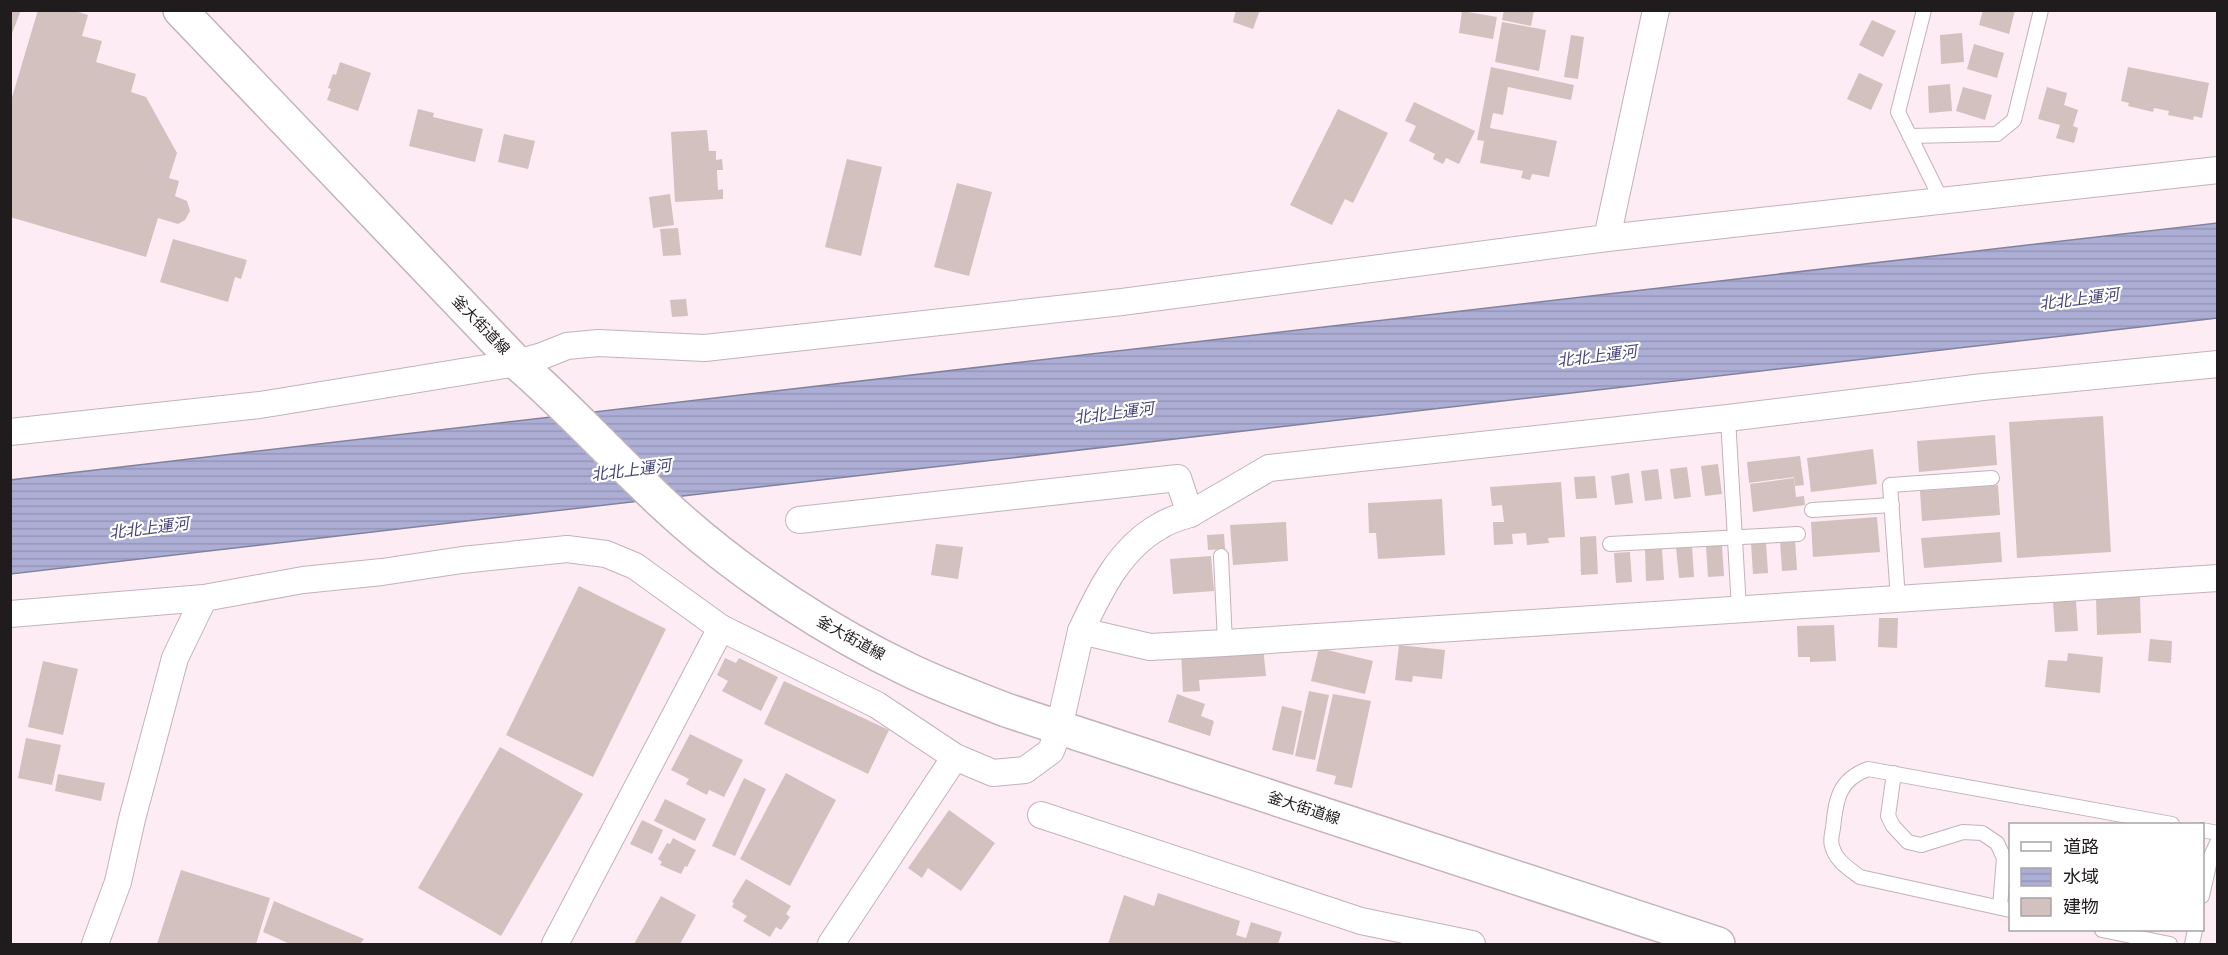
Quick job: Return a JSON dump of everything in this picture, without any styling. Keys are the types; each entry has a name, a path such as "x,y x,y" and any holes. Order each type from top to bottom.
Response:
{"street":[{"name":"釜大街道線","path":"180,10 516,363 543,386 681,520 747,571 827,625 908,670 1006,710 1718,945"},
{"path":"1606,238 1656,10"},
{"path":"10,432 260,405 516,363 567,346 598,343 705,348 1122,303 1606,238 2217,170"},
{"path":"10,614 204,598 303,580 567,549 606,554 635,566 721,628 877,705 955,758 993,773 1025,770 1051,751 1059,728 1081,632 1099,593 1116,567 1138,543 1159,526 1190,513 1269,468 1728,418 1983,387 2217,364"},
{"path":"799,520 1178,478 1190,513"},
{"path":"1081,632 1150,647 2217,578"},
{"path":"95,945 118,882 132,819 175,658 204,598"},
{"path":"555,945 721,628"},
{"path":"831,945 955,758"},
{"path":"1041,815 1361,921 1473,945"}],"lane":[{"path":"1924,10 1898,112 1942,201"},
{"path":"1910,136 1997,134 2014,120 2042,10"},
{"path":"1728,418 1739,609"},
{"path":"1898,599 1890,485 1992,478"},
{"path":"1812,510 1892,505"},
{"path":"1610,544 1797,534"},
{"path":"1221,556 1225,643"},
{"path":"1894,773 1888,816 1893,826 1908,842 1921,845 1963,832 1982,833 1997,843 2004,858 2005,908 1860,877 1842,864 1831,845 1835,806 1842,787 1853,774 1868,769 1894,773 2098,818 2151,823"},
{"path":"2204,887 2217,841"},
{"path":"2107,931 2170,945"}],"water":[{"name":"北北上運河","path":"2217,223 2217,318 11,574 10,480"}],"building":[{"path":"10,10 21,10 11,36 10,36"},
{"path":"38,10 72,10 88,15 82,36 102,41 96,62 136,74 131,92 146,97 177,153 169,178 179,181 175,196 187,201 190,211 185,220 178,224 158,218 146,257 10,217 10,104"},
{"path":"1236,10 1260,10 1253,29 1233,22"},
{"path":"1504,10 1534,10 1531,26 1502,20"},
{"path":"1983,10 2015,10 2009,34 1979,25"},
{"path":"1462,11 1497,17 1493,39 1459,33"},
{"path":"1872,20 1896,31 1883,57 1859,45"},
{"path":"1502,22 1546,30 1539,71 1495,62"},
{"path":"1962,33 1964,62 1941,64 1940,35"},
{"path":"1571,35 1584,37 1578,79 1564,77"},
{"path":"1974,44 2004,53 1997,78 1967,69"},
{"path":"340,62 371,73 358,111 327,100 331,89 328,88 333,74 336,75"},
{"path":"1491,67 1574,85 1571,100 1508,87 1503,115 1493,113 1490,128 1557,141 1549,177 1532,174 1530,180 1521,178 1523,171 1480,163 1484,141 1477,140"},
{"path":"2128,67 2209,83 2202,118 2194,116 2193,120 2168,115 2169,111 2154,108 2153,112 2128,106 2129,103 2121,101"},
{"path":"1859,73 1883,84 1871,110 1847,99"},
{"path":"1950,84 1952,111 1929,113 1928,86"},
{"path":"1963,87 1992,95 1985,120 1956,111"},
{"path":"2047,87 2067,93 2064,105 2078,110 2073,126 2078,128 2074,143 2056,138 2060,125 2038,119"},
{"path":"1414,102 1475,131 1459,164 1446,158 1443,164 1433,159 1435,154 1409,141 1416,126 1405,121"},
{"path":"418,109 434,113 433,117 483,129 475,162 409,146"},
{"path":"1338,109 1388,133 1353,203 1345,199 1332,225 1290,205"},
{"path":"707,130 709,151 716,151 716,160 722,159 723,170 717,170 718,190 723,189 723,199 675,202 671,132"},
{"path":"504,134 535,141 528,169 498,162"},
{"path":"847,159 882,167 861,256 825,247"},
{"path":"957,183 992,192 969,276 934,267"},
{"path":"670,194 674,225 653,228 649,197"},
{"path":"678,228 681,255 663,256 660,229"},
{"path":"173,239 247,260 241,279 235,277 228,302 160,282"},
{"path":"686,299 688,316 672,317 670,300"},
{"path":"2103,416 2111,552 2017,558 2009,422"},
{"path":"1995,435 1997,465 1919,472 1917,441"},
{"path":"1873,449 1877,484 1811,492 1807,458"},
{"path":"1800,456 1804,485 1795,486 1794,477 1749,483 1747,462"},
{"path":"1718,464 1722,494 1705,496 1701,466"},
{"path":"1687,467 1691,497 1674,499 1670,469"},
{"path":"1658,469 1662,499 1645,501 1641,471"},
{"path":"1629,473 1633,503 1615,505 1611,476"},
{"path":"1595,476 1597,498 1576,499 1574,477"},
{"path":"1794,478 1796,497 1804,496 1805,505 1753,512 1750,484"},
{"path":"1561,482 1565,537 1548,538 1549,543 1527,545 1526,533 1512,534 1513,544 1494,545 1493,522 1504,522 1502,505 1492,506 1490,487"},
{"path":"1998,485 2000,515 1922,521 1920,491"},
{"path":"1442,499 1445,555 1378,559 1376,533 1369,533 1368,503"},
{"path":"1877,517 1880,552 1813,557 1811,522"},
{"path":"1286,522 1288,561 1233,565 1230,525"},
{"path":"2000,532 2002,562 1924,568 1921,538"},
{"path":"1224,534 1225,549 1208,550 1207,535"},
{"path":"1596,536 1598,574 1581,575 1580,537"},
{"path":"1795,539 1797,570 1782,571 1780,540"},
{"path":"1766,542 1768,573 1753,574 1751,543"},
{"path":"936,544 963,547 958,579 931,575"},
{"path":"1722,545 1724,576 1708,577 1706,546"},
{"path":"1692,546 1694,577 1679,578 1676,547"},
{"path":"1662,549 1664,580 1646,581 1645,550"},
{"path":"1630,552 1632,582 1616,583 1614,553"},
{"path":"1211,556 1214,591 1173,594 1170,559"},
{"path":"579,586 666,629 593,777 506,735"},
{"path":"2140,596 2141,633 2097,635 2096,597"},
{"path":"2076,601 2078,631 2055,632 2053,602"},
{"path":"1879,618 1898,618 1897,648 1878,647"},
{"path":"1834,625 1836,661 1810,662 1810,657 1798,657 1797,626"},
{"path":"2150,639 2172,641 2171,663 2148,661"},
{"path":"1399,645 1445,650 1442,679 1413,676 1412,682 1395,680"},
{"path":"1263,647 1266,676 1199,680 1200,691 1183,692 1181,652"},
{"path":"1319,648 1373,661 1365,694 1311,681"},
{"path":"2068,653 2103,657 2100,693 2045,687 2048,660 2067,661"},
{"path":"725,658 736,663 739,658 778,677 761,711 722,691 728,681 717,675"},
{"path":"43,661 78,669 63,735 28,727"},
{"path":"784,681 889,730 868,774 764,724"},
{"path":"1309,691 1329,695 1315,760 1295,756"},
{"path":"1177,694 1205,704 1201,716 1214,721 1210,736 1168,722"},
{"path":"1333,694 1371,701 1352,788 1334,784 1336,776 1316,771"},
{"path":"1282,706 1302,711 1293,755 1272,750"},
{"path":"690,734 743,760 724,797 709,790 707,795 686,784 689,779 671,770"},
{"path":"26,738 61,745 52,785 18,778"},
{"path":"500,747 583,794 501,936 418,888"},
{"path":"786,773 836,800 790,886 740,859"},
{"path":"58,774 105,783 101,801 55,791"},
{"path":"744,778 766,789 735,856 712,846"},
{"path":"665,799 706,819 695,841 654,821"},
{"path":"949,810 995,843 961,891 928,868 922,878 908,868"},
{"path":"642,820 663,830 652,854 630,844"},
{"path":"673,838 696,850 681,874 660,865 662,862 658,859 667,843 670,844"},
{"path":"181,870 270,898 256,944 157,944"},
{"path":"746,879 791,906 786,914 790,917 781,930 776,927 770,937 743,921 747,916 732,907 734,903 732,902"},
{"path":"1158,893 1240,921 1236,935 1246,938 1251,922 1282,932 1278,944 1108,944 1124,895 1154,906"},
{"path":"661,896 696,915 680,944 634,944"},
{"path":"274,901 364,939 360,944 290,944 263,932"}]}
